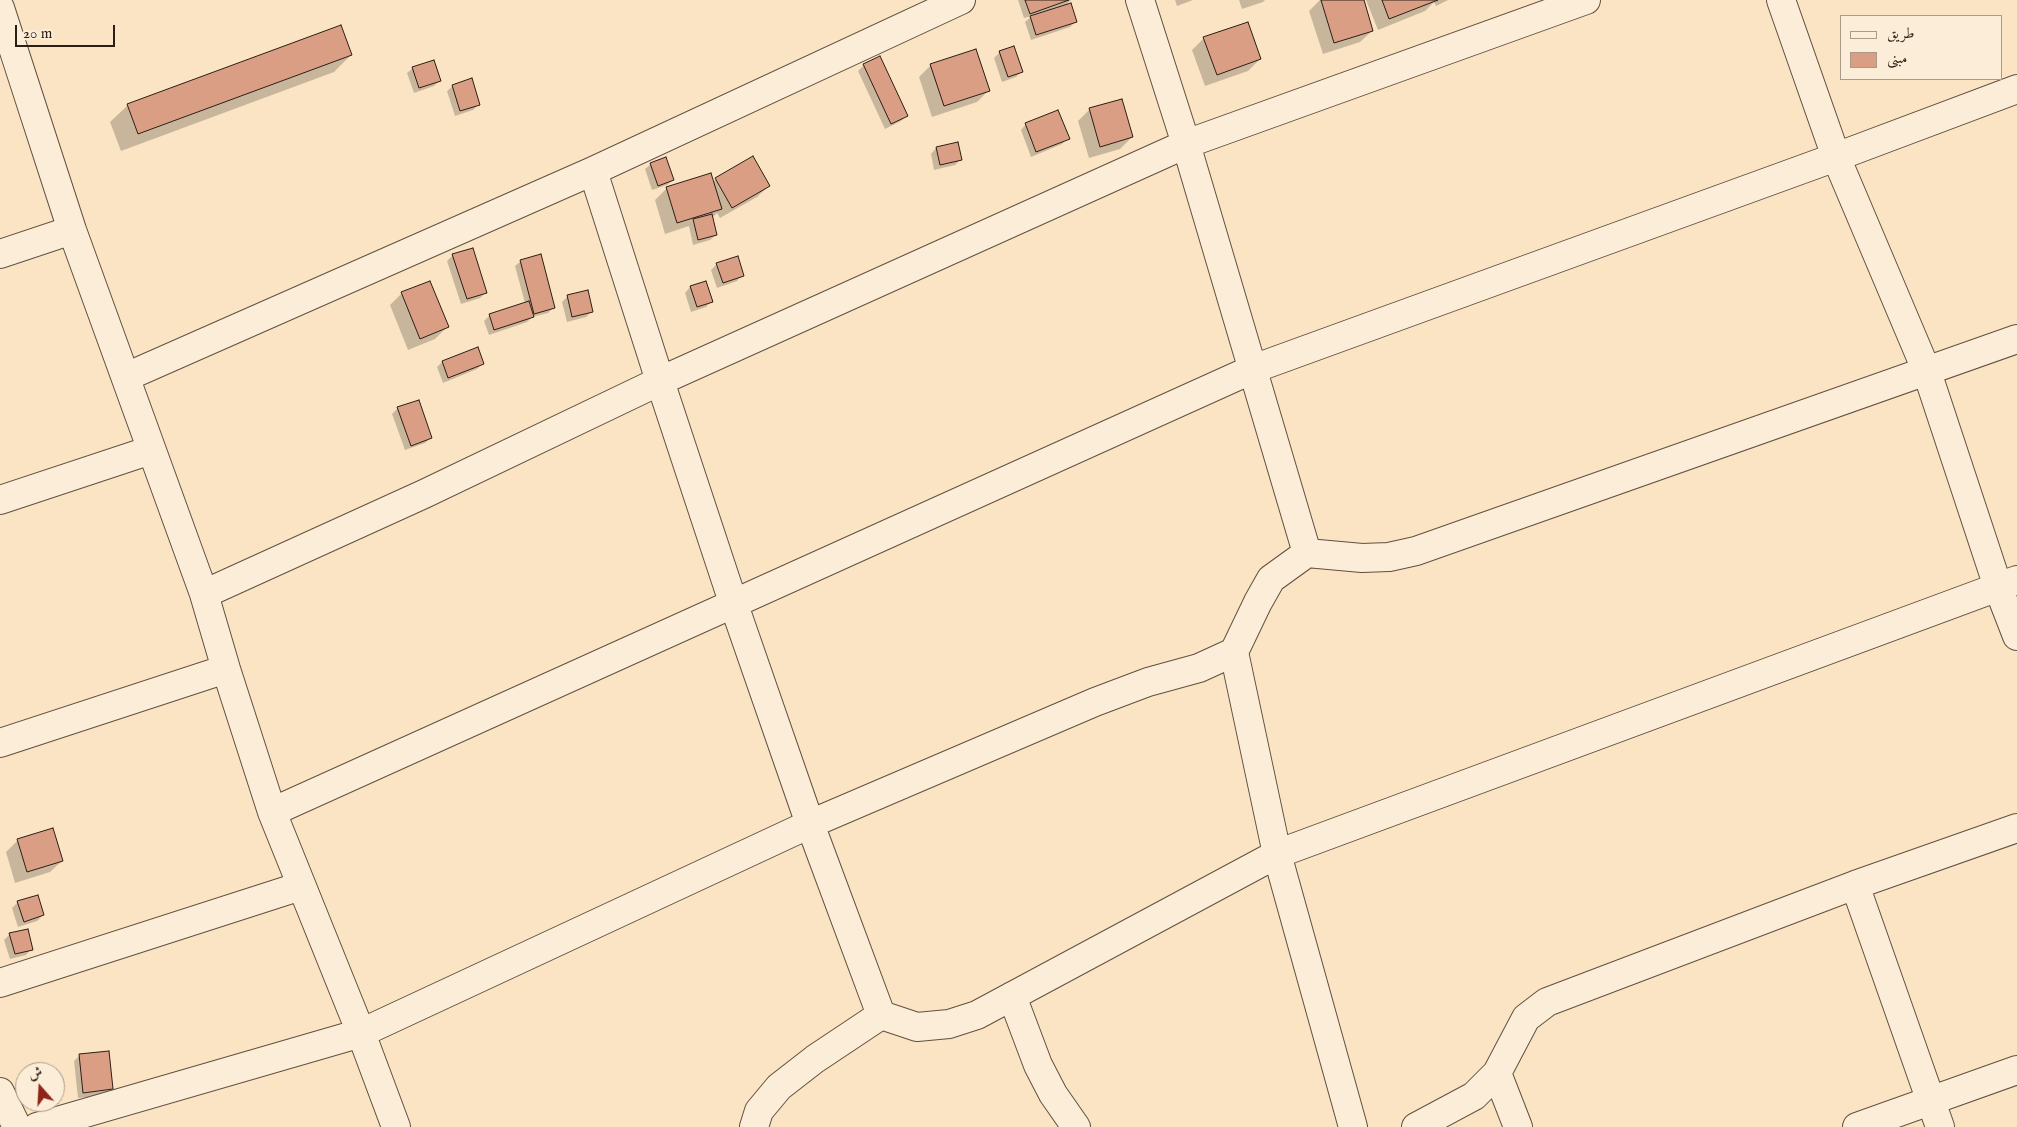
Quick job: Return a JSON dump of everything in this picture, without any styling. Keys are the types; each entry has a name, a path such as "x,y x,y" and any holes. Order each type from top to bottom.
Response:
{"street":[{"path":"126,377 593,171 961,0"},
{"path":"1140,0 1186,144 1307,554"},
{"path":"204,594 424,494 660,381 1186,144 1586,0"},
{"path":"1781,0 1836,157 1927,372 2008,583 2017,636"},
{"path":"0,9 72,230 126,377 150,450 204,594 272,812 361,1033 396,1127"},
{"path":"272,812 1253,369 1836,157 2017,89"},
{"path":"593,171 734,605 810,824 881,1015"},
{"path":"0,254 72,230"},
{"path":"1353,1127 1277,854 1234,652 1271,579 1307,554 1362,558 1389,557 1416,551 2017,339"},
{"path":"0,500 150,450"},
{"path":"881,1015 917,1027 949,1024 977,1015 1277,854 2008,583"},
{"path":"37,1127 361,1033 810,824 1095,702 1148,682 1199,668 1234,652"},
{"path":"0,743 226,669"},
{"path":"1416,1127 1474,1096 1497,1073 1526,1018 1547,1002 1855,885 2017,828"},
{"path":"1855,885 1940,1127"},
{"path":"0,983 302,886"},
{"path":"1012,996 1038,1065 1053,1094 1076,1127"},
{"path":"754,1127 759,1111 779,1087 815,1059 881,1015"},
{"path":"1857,1127 2017,1070"},
{"path":"1497,1073 1518,1127"},
{"path":"0,1092 17,1127"}],"building":[{"path":"1025,0 1069,0 1030,14"},
{"path":"1321,0 1364,0 1373,31 1334,43"},
{"path":"1382,0 1438,0 1389,19"},
{"path":"1071,3 1077,22 1036,35 1030,16"},
{"path":"1248,22 1261,59 1217,75 1203,37"},
{"path":"341,25 352,55 138,134 127,104"},
{"path":"1014,46 1023,72 1008,77 999,51"},
{"path":"976,49 990,91 944,106 930,64"},
{"path":"880,56 908,116 891,124 863,64"},
{"path":"434,60 441,81 419,88 412,67"},
{"path":"472,78 480,105 460,111 452,85"},
{"path":"1122,99 1133,137 1100,147 1089,108"},
{"path":"1058,110 1070,139 1036,152 1025,123"},
{"path":"958,142 962,160 940,165 936,147"},
{"path":"753,156 770,186 732,208 715,178"},
{"path":"666,157 674,180 658,186 650,163"},
{"path":"711,173 722,209 677,223 666,187"},
{"path":"712,214 717,235 698,240 693,219"},
{"path":"473,248 487,293 467,299 452,254"},
{"path":"541,254 555,308 534,314 520,260"},
{"path":"738,256 744,276 723,283 716,263"},
{"path":"430,281 449,327 420,339 401,292"},
{"path":"706,281 713,302 697,307 690,286"},
{"path":"588,290 593,312 572,317 567,295"},
{"path":"529,301 534,317 494,330 489,314"},
{"path":"478,347 484,364 448,378 442,361"},
{"path":"419,400 432,438 411,446 397,407"},
{"path":"53,828 63,861 27,872 17,839"},
{"path":"38,895 44,915 24,922 17,901"},
{"path":"28,929 33,950 15,954 9,933"},
{"path":"109,1051 113,1089 83,1093 79,1054"}]}
